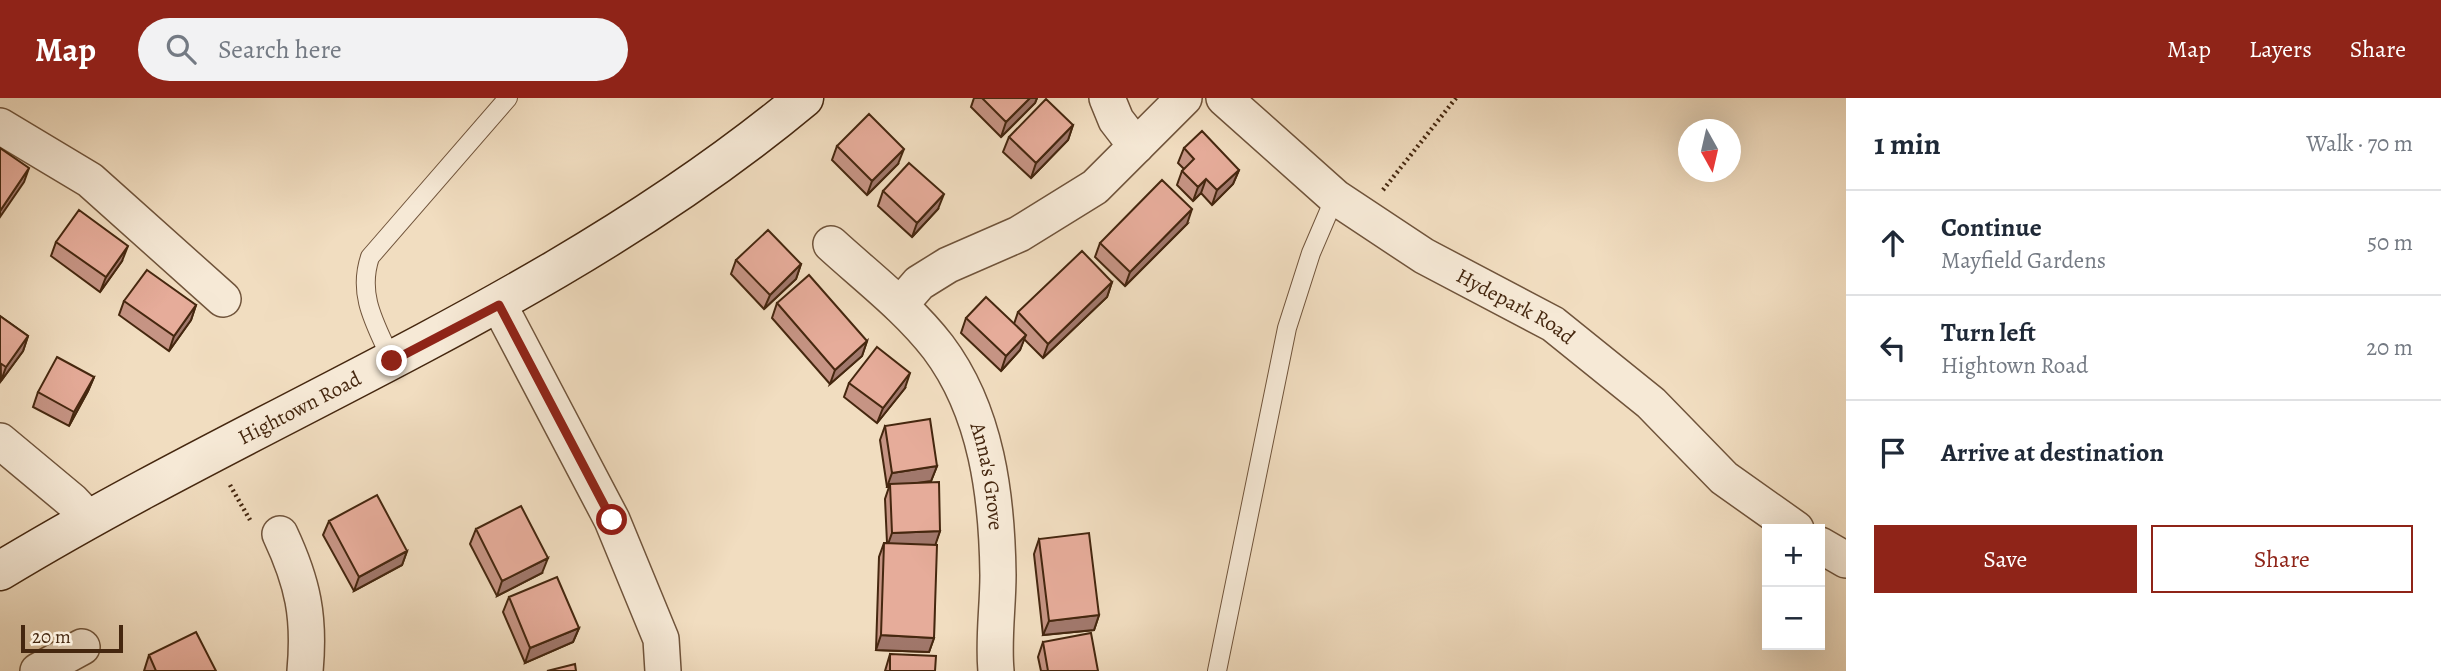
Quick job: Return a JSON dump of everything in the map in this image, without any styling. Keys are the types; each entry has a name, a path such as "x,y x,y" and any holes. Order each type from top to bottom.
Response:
{"main road":[{"name":"Hightown Road","path":"0,571 88,518 499,305 644,215 761,134 804,98"}],"street":[{"path":"1107,98 1116,120 1136,146"},
{"path":"900,306 919,283 948,265 1019,234 1095,187 1184,98"},
{"name":"Hydepark Road","path":"1224,98 1349,206 1424,256 1553,324 1651,403 1724,478 1789,524"},
{"path":"0,126 90,180 223,299"},
{"name":"Anna's Grove","path":"831,244 900,306 938,348 962,388 980,433 995,504 998,577 996,671"},
{"path":"499,305 612,520 661,639 663,671"},
{"path":"0,441 72,501 88,518"},
{"path":"280,534 295,566 309,628 305,671"},
{"path":"1825,548 1846,560"},
{"path":"38,671 82,647"}],"lane":[{"path":"392,361 365,302 364,274 370,257 508,98"},
{"path":"1217,671 1287,328 1311,253 1349,206"}],"path":[{"path":"1349,206 1456,98"},
{"path":"213,453 258,535 280,534"}],"building":[{"path":"982,98 1030,98 1006,122"},
{"path":"1046,99 1073,125 1036,163 1009,137"},
{"path":"869,114 904,149 872,181 837,146"},
{"path":"1202,131 1239,170 1217,190 1206,179 1198,187 1182,171 1194,159 1184,148"},
{"path":"0,148 29,168 0,211"},
{"path":"909,163 944,194 917,223 883,191"},
{"path":"1162,180 1192,209 1130,272 1100,243"},
{"path":"79,210 128,246 106,277 56,242"},
{"path":"768,230 801,264 770,295 736,260"},
{"path":"1082,251 1112,282 1048,344 1018,312"},
{"path":"147,270 196,305 174,336 124,301"},
{"path":"809,275 867,341 835,370 777,303"},
{"path":"986,297 1026,335 1006,356 966,318"},
{"path":"0,316 28,336 6,367 0,363"},
{"path":"877,347 910,373 883,408 849,383"},
{"path":"57,357 94,377 74,412 38,392"},
{"path":"930,419 937,466 892,473 885,426"},
{"path":"939,482 940,531 892,533 890,484"},
{"path":"377,495 407,551 359,577 329,521"},
{"path":"521,506 548,558 502,581 476,529"},
{"path":"1089,533 1099,615 1049,621 1039,539"},
{"path":"884,543 937,545 934,638 881,635"},
{"path":"557,577 579,628 530,648 509,597"},
{"path":"196,632 216,671 156,671 149,655"},
{"path":"1091,633 1098,671 1048,671 1043,642"},
{"path":"890,654 936,656 935,671 890,671"},
{"path":"575,664 576,671 547,671"}],"route":[{"path":"392,361 499,305 612,520"}]}
